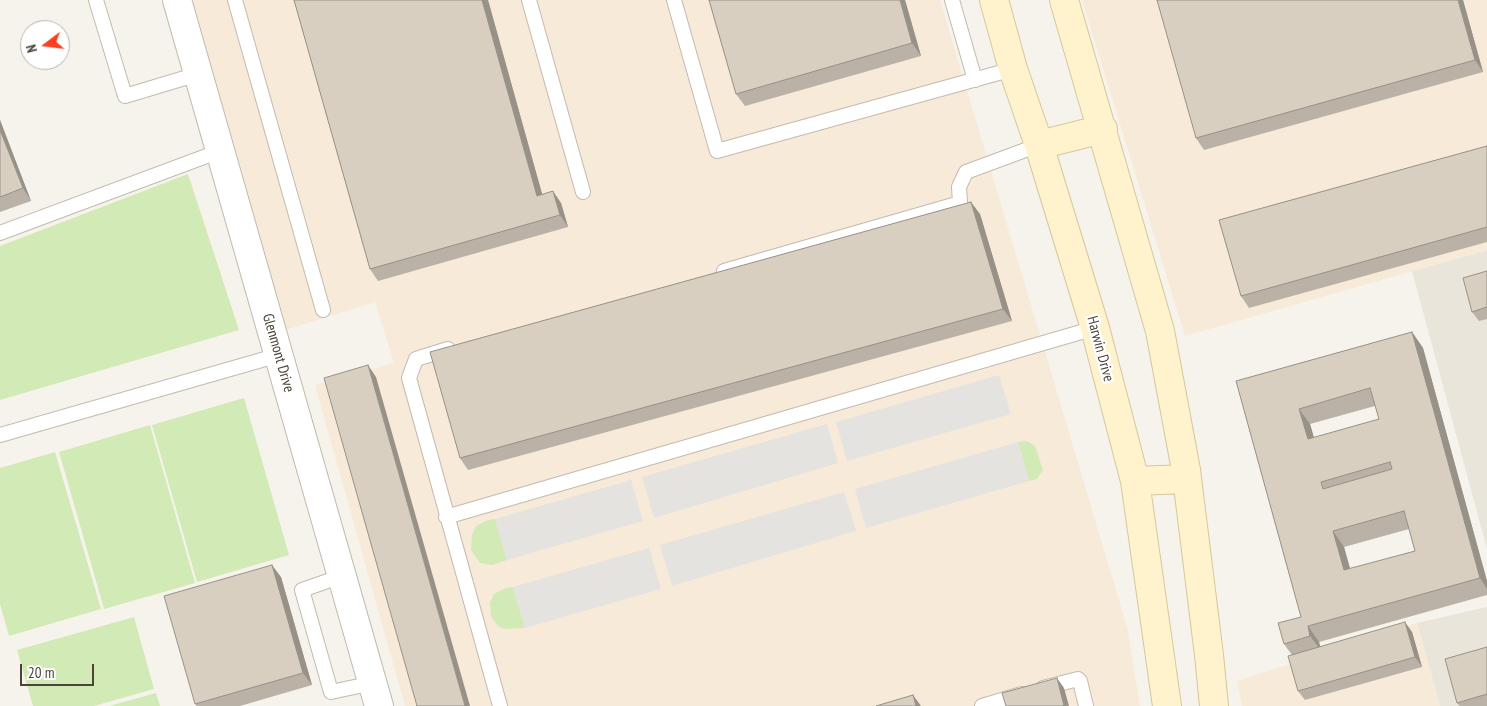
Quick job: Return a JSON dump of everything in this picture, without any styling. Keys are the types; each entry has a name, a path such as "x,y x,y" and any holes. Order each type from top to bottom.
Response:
{"main road":[{"name":"Harwin Drive","path":"994,0 1095,328 1135,481 1167,706"},
{"path":"1064,0 1103,129 1160,331 1188,479 1214,706"},
{"path":"1039,145 1103,129"},
{"path":"1135,481 1188,479"}],"street":[{"name":"Glenmont Drive","path":"177,0 376,695"}],"lane":[{"path":"96,0 125,96 198,74"},
{"path":"235,0 323,310"},
{"path":"529,0 583,192"},
{"path":"674,0 717,151 1014,69"},
{"path":"952,0 975,80"},
{"path":"714,274 960,202 959,187 966,172 1039,145"},
{"path":"0,233 220,151"},
{"path":"446,517 1095,328"},
{"path":"462,345 416,359 409,378 446,517 500,706"},
{"path":"0,434 279,355"},
{"path":"342,576 302,590 331,692 376,695"},
{"path":"982,706 1078,679 1086,706"}],"shaded area":[{"path":"191,0 940,0 1127,627 1140,706 405,706 315,385 394,363 375,302 285,330"},
{"path":"1082,0 1487,0 1487,250 1185,336"},
{"path":"1487,250 1487,549 1412,271"},
{"path":"999,375 1011,414 847,461 836,422"},
{"path":"827,424 838,463 654,518 642,477"},
{"path":"1018,442 1029,481 866,528 855,489"},
{"path":"631,480 643,521 507,560 495,519"},
{"path":"844,492 856,531 672,586 660,545"},
{"path":"649,548 661,589 525,628 513,587"},
{"path":"1487,607 1487,706 1440,706 1417,623"},
{"path":"1417,623 1440,706 1242,706 1237,681"}],"green space":[{"path":"188,174 239,330 0,400 0,246"},
{"path":"244,398 289,555 197,582 152,425"},
{"path":"150,425 195,583 104,609 59,452"},
{"path":"1027,441 1035,446 1043,470 1037,479 1029,481 1018,442"},
{"path":"55,452 101,609 9,636 0,604 0,468"},
{"path":"495,519 507,560 492,565 480,563 471,550 472,535 476,526"},
{"path":"513,587 525,628 507,629 499,627 491,617 490,603 494,594"},
{"path":"134,617 154,689 94,706 33,706 17,650"},
{"path":"156,693 160,706 109,706"}],"building":[{"path":"294,0 482,0 537,196 553,191 560,215 370,269"},
{"path":"709,0 900,0 912,43 736,94"},
{"path":"1157,0 1458,0 1475,60 1196,138"},
{"path":"0,130 23,188 0,197"},
{"path":"1487,146 1487,227 1241,296 1219,220"},
{"path":"971,202 1003,309 460,458 430,352"},
{"path":"1487,271 1487,307 1472,312 1463,278"},
{"path":"1412,332 1480,578 1308,626 1310,636 1284,644 1278,623 1301,617 1236,381","holes":["1370,388 1379,419 1308,439 1299,409","1390,462 1392,469 1323,489 1321,482","1404,511 1415,551 1344,570 1333,531"]},
{"path":"368,365 465,706 417,706 324,378"},
{"path":"272,565 303,673 195,704 164,596"},
{"path":"1405,622 1415,657 1298,691 1288,656"},
{"path":"1487,647 1487,694 1457,703 1445,659"},
{"path":"1057,678 1064,706 1006,706 1002,693"},
{"path":"913,695 916,706 876,706"}]}
